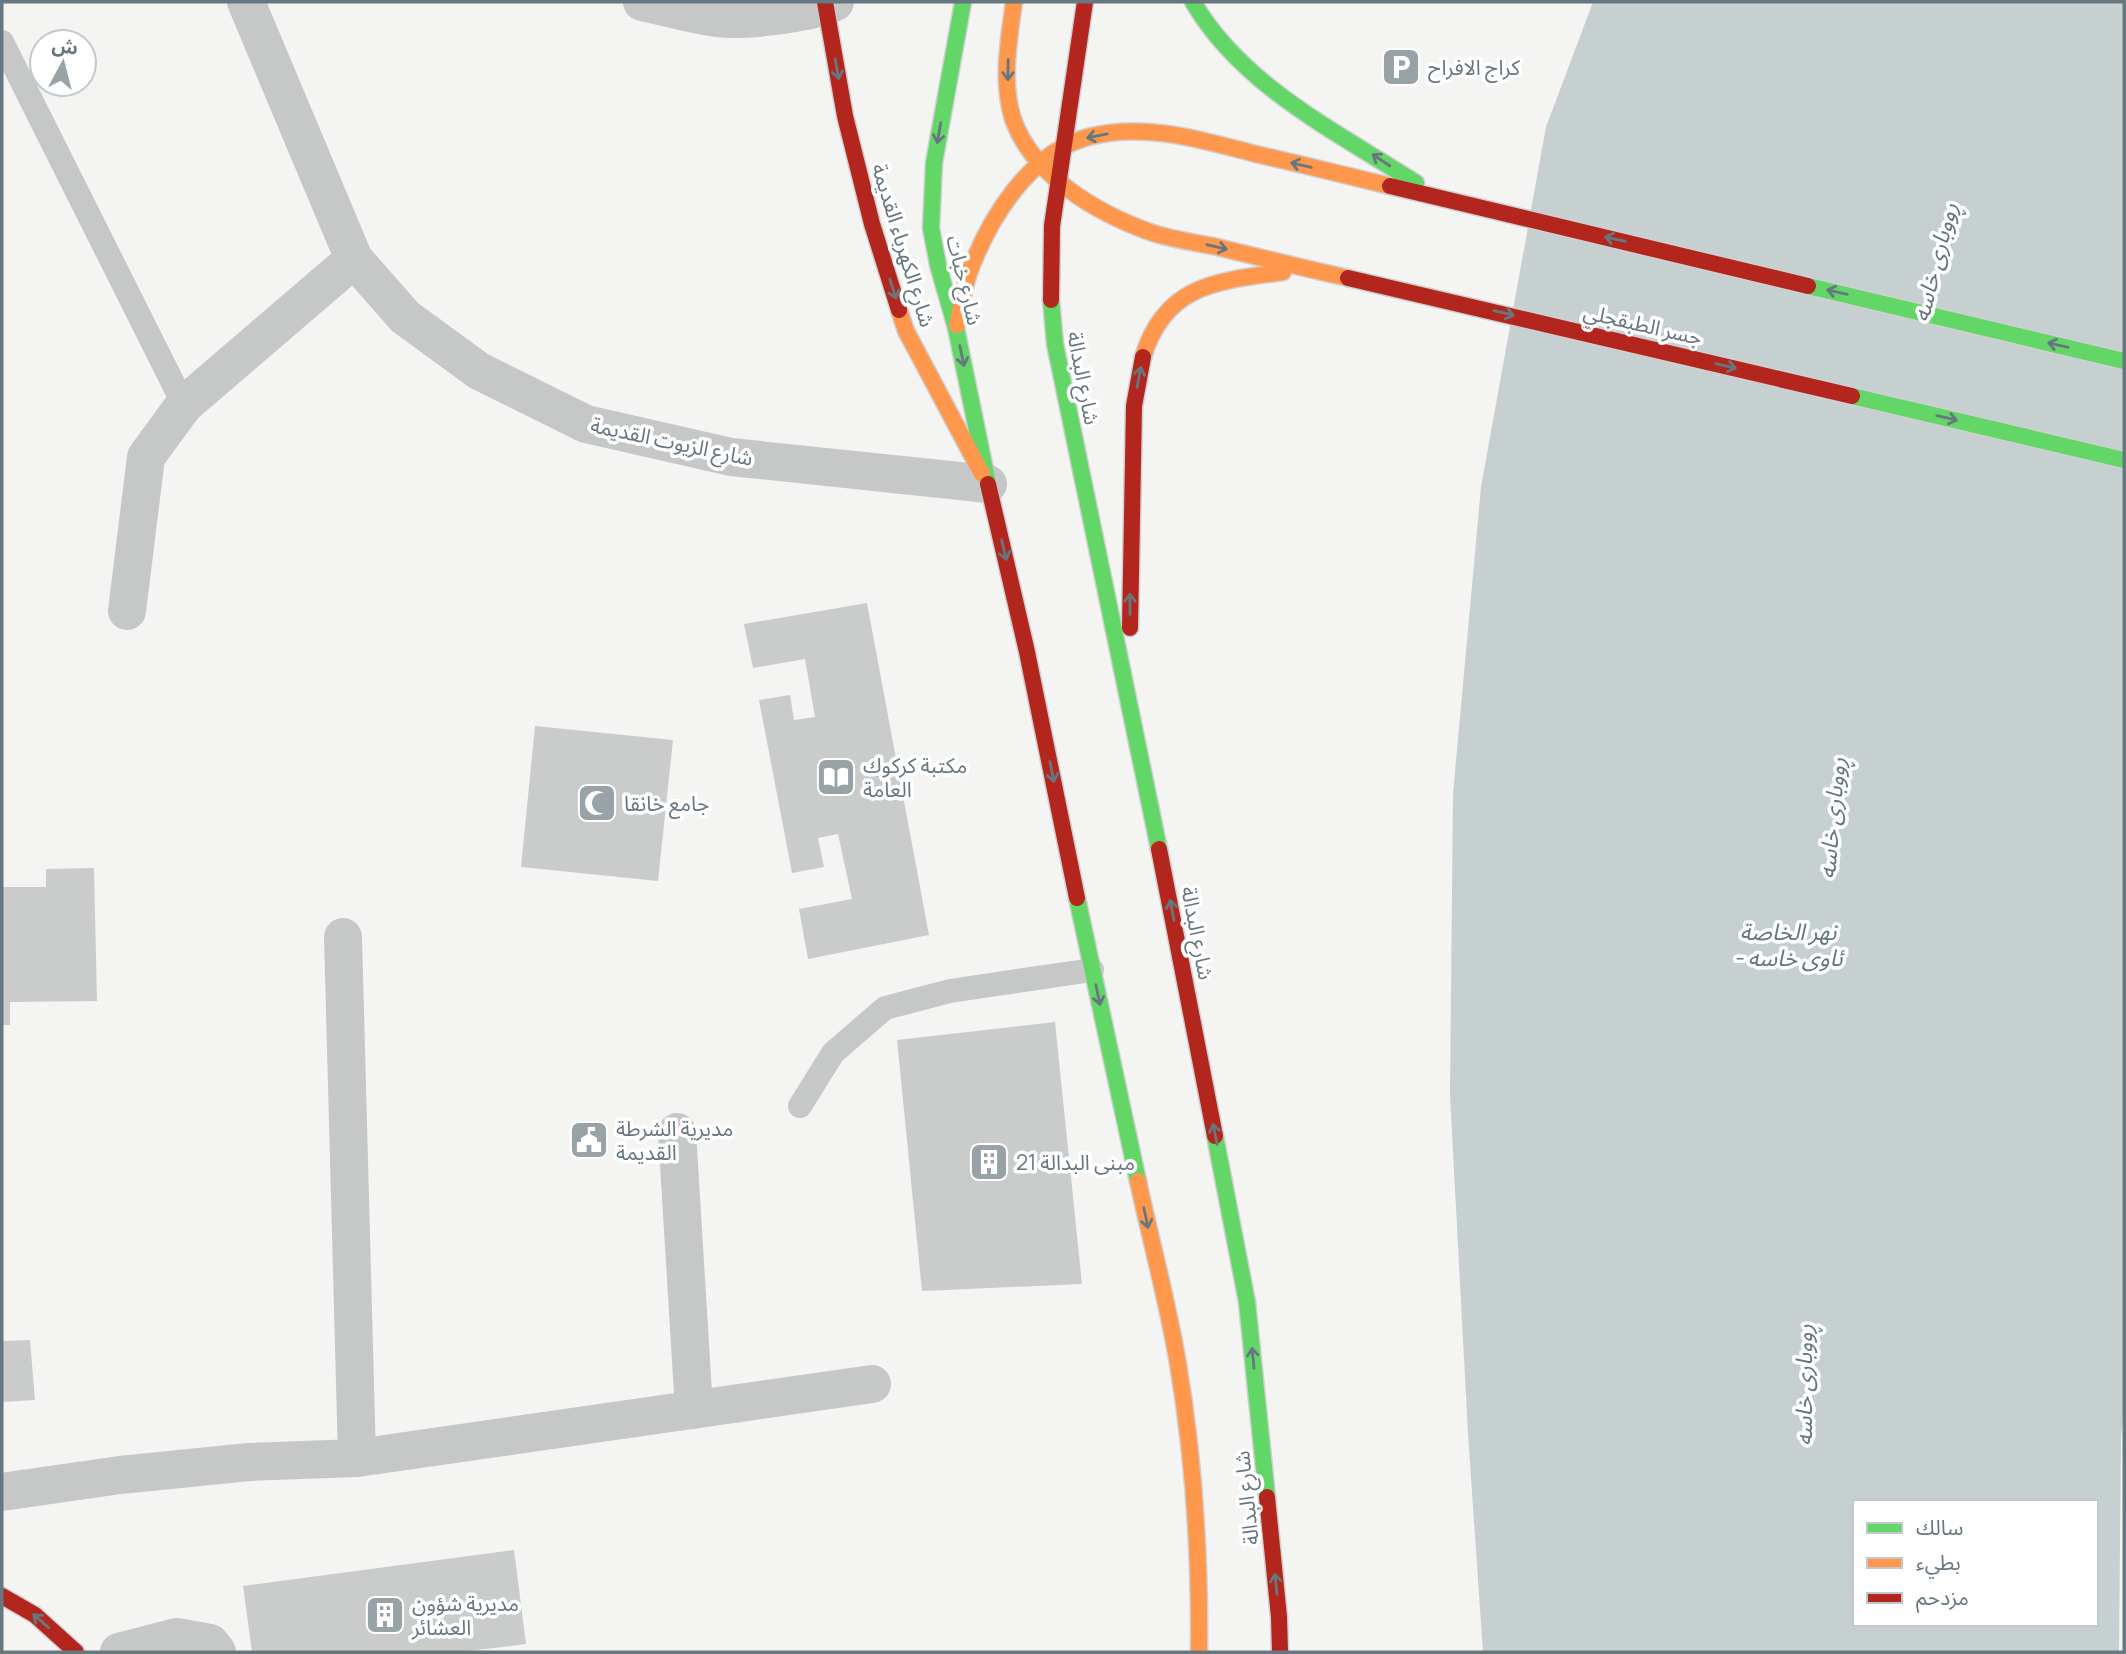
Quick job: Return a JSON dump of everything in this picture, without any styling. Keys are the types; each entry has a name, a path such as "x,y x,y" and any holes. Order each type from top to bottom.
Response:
{"main road":[{"name":"شارع خبات","path":"963,2 934,163 931,228 938,265 956,328 988,484"},
{"name":"جسر الطبقجلي","path":"1014,2 1008,44 1008,90 1012,117 1029,149 1059,183 1097,207 1151,232 2124,460"},
{"path":"1059,183 1085,2"},
{"path":"1194,2 1213,35 1233,57 1301,108 1438,197"},
{"name":"شارع الكهرباء القديمة","path":"829,3 852,144 872,225 906,331 956,429 988,484"},
{"path":"956,328 969,273 993,224 1013,194 1041,163 1064,147 1083,139 1123,132 1165,132 2124,361"},
{"name":"شارع البدالة","path":"1059,183 1052,226 1050,290 1055,344 1129,696 1247,1302 1279,1617 1280,1652"},
{"path":"1129,696 1132,437 1139,376 1154,326 1166,308 1200,288 1225,279 1306,269"},
{"path":"988,484 1027,652 1092,970 1178,1363 1191,1459 1200,1574 1199,1652"},
{"path":"2,1596 35,1615 76,1652"}],"street":[{"name":"شارع الزيوت القديمة","path":"246,2 354,259 405,317 479,371 586,424 732,457 988,484"},
{"path":"642,2 727,19 775,15 829,3"},
{"path":"127,611 146,457 184,405 354,259"},
{"path":"343,937 357,1458"},
{"path":"677,1132 694,1410"},
{"path":"2,1492 120,1475 223,1465 357,1458 872,1384"},
{"path":"119,1652 177,1637 210,1643 217,1652"}],"lane":[{"path":"2,42 184,405"},
{"path":"800,1106 833,1053 885,1008 950,991 1092,970"}],"water":[{"name":"نهر الخاصة - ئاوی خاسە","path":"1593,2 2124,2 2124,1402 2121,1437 2119,1652 1483,1652 1450,1095 1453,794 1481,487 1546,127"}],"building":[{"name":"مكتبة كركوك العامة","path":"867,603 929,935 808,959 799,909 852,899 838,834 818,838 824,867 792,873 759,700 790,695 794,720 815,717 805,659 753,668 744,624"},
{"name":"جامع خانقا","path":"535,726 673,740 658,881 521,867"},
{"path":"94,868 97,1001 10,1002 10,1025 2,1025 2,887 46,887 46,869"},
{"name":"مبنى البدالة 21","path":"1055,1022 1082,1284 922,1291 897,1040"},
{"path":"30,1340 35,1400 2,1402 2,1341"},
{"name":"مديرية شؤون العشائر","path":"514,1550 526,1644 461,1652 252,1652 243,1586"}],"traffic: fast":[{"path":"963,2 934,163 931,228 938,265 956,328 988,484"},
{"path":"1193,2 1213,32 1237,59 1264,83 1293,105 1416,183"},
{"path":"1808,286 2124,361"},
{"path":"1051,300 1055,344 1159,849"},
{"path":"1852,396 2124,460"},
{"path":"1077,898 1138,1181"},
{"path":"1215,1136 1247,1302 1267,1497"}],"traffic: slow":[{"path":"1014,2 1007,75 1013,119 1035,158 1069,190 1109,214 1158,234 1348,278"},
{"path":"957,325 969,273 1000,210 1014,191 1047,157 1088,137 1131,131 1173,135 1390,186"},
{"path":"1143,357 1165,314 1180,300 1197,290 1216,284 1283,272"},
{"path":"899,310 906,331 982,474"},
{"path":"1138,1181 1169,1318 1184,1400 1195,1508 1199,1652"}],"traffic: jam":[{"path":"825,2 845,116 872,224 899,310"},
{"path":"1051,300 1052,226 1085,2"},
{"path":"1390,186 1808,286"},
{"path":"1348,278 1852,396"},
{"path":"1130,628 1134,406 1143,357"},
{"path":"988,484 1027,652 1077,898"},
{"path":"1159,849 1215,1136"},
{"path":"1267,1497 1280,1652"},
{"path":"2,1596 35,1615 76,1652"}],"place":[{"name":"كراج الافراح","path":"1401,67"},
{"name":"مكتبة كركوك العامة","path":"836,777"},
{"name":"جامع خانقا","path":"597,803"},
{"name":"مديرية الشرطة القديمة","path":"589,1140"},
{"name":"مبنى البدالة 21","path":"989,1162"},
{"name":"مديرية شؤون العشائر","path":"385,1615"}],"water label":[{"name":"ڕووباری خاسە","path":"1934,262"},
{"name":"ڕووباری خاسە","path":"1831,818"},
{"name":"ڕووباری خاسە","path":"1803,1385"}]}
